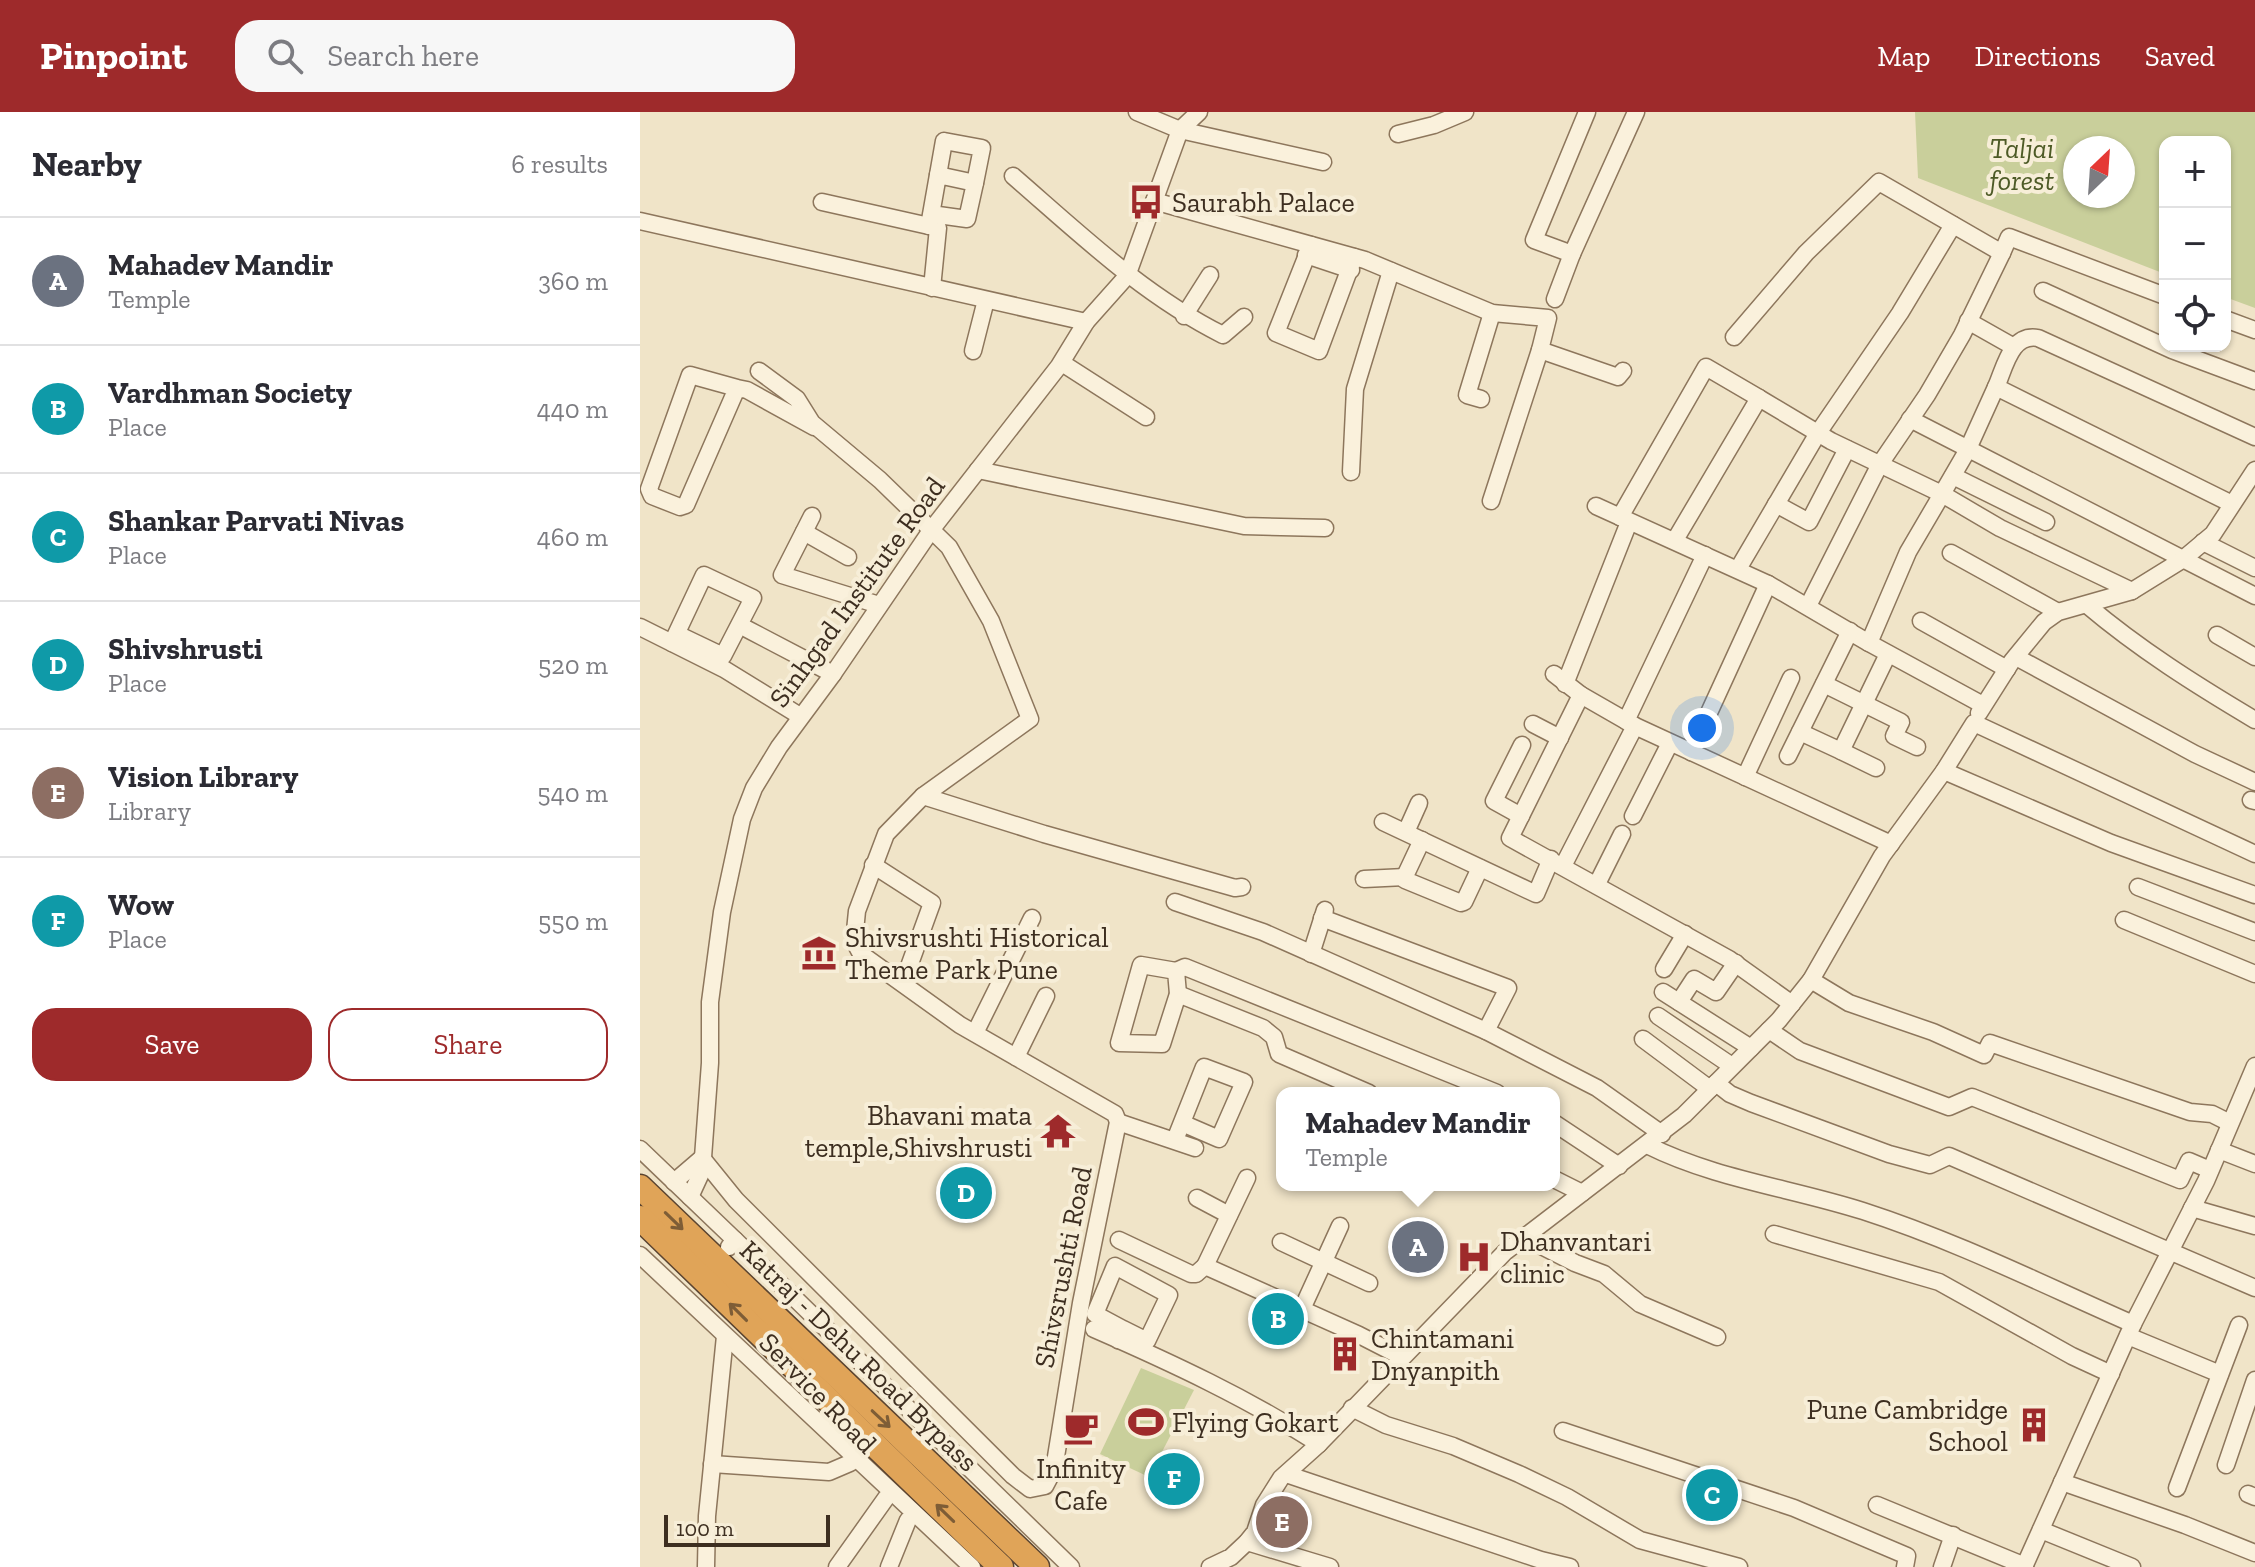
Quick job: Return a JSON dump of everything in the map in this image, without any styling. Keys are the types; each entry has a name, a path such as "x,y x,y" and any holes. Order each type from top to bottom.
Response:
{"highway":[{"name":"Katraj - Dehu Road Bypass","path":"640,1187 1037,1567"},
{"name":"Katraj - Dehu Road Bypass","path":"640,1218 1001,1567"}],"street":[{"path":"1137,112 1180,130 1323,162"},
{"name":"Sinhgad Institute Road","path":"690,1197 702,1171 710,1063 710,1002 722,912 742,819 754,788 800,716 833,674 932,529 1062,363 1086,322 1127,276 1180,130 1199,112"},
{"path":"1398,134 1434,125 1465,112"},
{"path":"1572,254 1534,240 1587,112"},
{"path":"1555,299 1636,112"},
{"path":"822,202 930,220 967,219 982,148 944,141 930,220"},
{"path":"938,175 975,183"},
{"path":"1013,176 1127,276 1184,316 1223,335 1244,317"},
{"path":"1734,337 1806,253 1879,182 2002,253"},
{"path":"1154,201 1352,264 1391,271 1492,313 1548,318 1491,501"},
{"path":"930,220 938,228 932,288"},
{"path":"640,221 1086,322"},
{"path":"1738,569 1818,433 1900,313 1953,225"},
{"path":"1808,606 1880,464 1927,395 2009,237 2159,294"},
{"path":"1308,250 1276,333 1319,351 1352,264"},
{"path":"1351,472 1355,389 1391,271"},
{"path":"1184,316 1210,275"},
{"path":"2043,291 2172,350 2255,381"},
{"path":"973,351 986,300"},
{"path":"1481,399 1467,395 1492,313"},
{"path":"1968,321 2014,347"},
{"path":"2231,321 2255,330"},
{"path":"1869,643 1908,552 1967,451 2019,340 2038,338 2255,437"},
{"path":"1540,350 1618,377 1623,371"},
{"path":"1062,363 1146,417"},
{"path":"1891,844 1670,743 1581,695 1559,679 1624,520 1706,367 1847,449 1942,494 2000,528 2132,591"},
{"path":"759,371 797,399 812,423 949,547 991,621 1030,719 923,796 886,834 857,911 854,941 861,954 975,1033 1115,1114 1118,1122 1195,1148"},
{"path":"737,388 686,505 680,507 650,494 649,489 690,375 747,390 823,432"},
{"path":"1996,387 2232,504"},
{"path":"1675,540 1759,398"},
{"path":"1910,419 1967,451 2255,596"},
{"path":"1776,504 1809,522 1847,449"},
{"path":"978,470 1244,526 1325,528"},
{"path":"1953,476 2046,522"},
{"path":"1210,1567 1231,1557 1247,1542 1255,1532 1271,1492 1286,1474 1319,1444 1505,1252 1662,1134 1792,1004 1811,980 1891,844 1944,771 2011,663 2044,622 2058,612 2132,591 2182,560 2213,534 2252,480"},
{"path":"1596,506 1768,584 1983,705"},
{"path":"812,516 782,575 879,605"},
{"path":"804,532 848,557"},
{"path":"2203,542 2255,568"},
{"path":"1951,553 2058,612"},
{"path":"1383,822 1536,894 1557,862 1631,723 1705,555"},
{"path":"640,627 674,639 723,656 753,598 704,575 674,639"},
{"path":"1691,752 1768,584"},
{"path":"2087,605 2177,674 2255,720"},
{"path":"1921,621 2255,782"},
{"path":"747,629 833,674"},
{"path":"1788,756 1850,631"},
{"path":"2217,635 2255,657"},
{"path":"674,639 800,716"},
{"path":"1841,751 1888,654"},
{"path":"1745,777 1791,678"},
{"path":"1824,684 1901,722 1894,736 1917,747"},
{"path":"1581,695 1510,838 1736,963 1792,1004"},
{"path":"1974,723 2255,854"},
{"path":"1533,724 1560,738"},
{"path":"1800,732 1876,768"},
{"path":"1633,816 1670,743"},
{"path":"1521,816 1494,801 1522,745"},
{"path":"1944,771 2111,843 2255,895"},
{"path":"923,796 1058,838 1235,888 1242,887"},
{"path":"1406,832 1419,803"},
{"path":"1597,884 1622,834"},
{"path":"1405,877 1422,840"},
{"path":"873,865 932,903 903,983"},
{"path":"1405,877 1405,880 1461,903 1480,868"},
{"path":"1364,879 1405,877"},
{"path":"2138,887 2255,932"},
{"path":"1175,902 1263,932 1486,1031 1597,1088 1662,1134"},
{"path":"1311,954 1324,913 1508,988 1486,1031"},
{"path":"975,1033 1032,918"},
{"path":"2124,920 2255,974"},
{"path":"1664,969 1685,934"},
{"path":"1679,1002 1694,979 1716,992 1736,963"},
{"path":"1176,971 1178,994 1162,1044 1119,1043 1141,965 1176,971 1185,967 1481,1087"},
{"path":"1811,980 1849,1003 1933,1032 1984,1055 1990,1043 2190,1112 2212,1114 2230,1123"},
{"path":"1663,992 1751,1048"},
{"path":"1178,994 1263,1028 1274,1037 1279,1054 1355,1087"},
{"path":"1016,1057 1046,996"},
{"path":"1658,1016 1732,1066"},
{"path":"1769,1030 1800,1051 1949,1107 1972,1097 2180,1180 2189,1161 2210,1170"},
{"path":"1643,1039 1713,1086 1751,1103 1889,1154 1930,1165 1949,1156 2255,1288"},
{"path":"1877,1505 2025,1566 2131,1330 2210,1170 2255,1066"},
{"path":"1175,1140 1204,1067 1244,1082 1219,1139 1182,1123"},
{"name":"Shivsrushti Road","path":"702,1158 769,1234 819,1280 1013,1476 1030,1489 1045,1486 1054,1469 1081,1303 1118,1122"},
{"path":"1560,1127 1619,1166"},
{"path":"1647,1145 1701,1169 1861,1210 1948,1241 2220,1374"},
{"path":"640,1149 690,1197 732,1244 1071,1567"},
{"path":"2219,1150 2255,1164"},
{"path":"674,1182 702,1158"},
{"path":"1119,1240 1196,1274 1205,1266 1247,1178"},
{"path":"1560,1182 1582,1193"},
{"path":"1197,1198 1229,1215"},
{"path":"2192,1208 2255,1226"},
{"path":"1302,1309 1340,1226"},
{"path":"1774,1234 1939,1282 2072,1356 2111,1374"},
{"path":"1524,1237 1604,1274 1640,1304 1717,1337"},
{"path":"1281,1242 1369,1283"},
{"name":"Service Road","path":"640,1255 686,1292 725,1336 816,1419 817,1430 959,1567"},
{"path":"1094,1329 1120,1334 1147,1341 1169,1295 1115,1266 1095,1314 1120,1334 1265,1409 1319,1444"},
{"path":"1205,1266 1402,1357"},
{"path":"2177,1488 2239,1325"},
{"path":"706,1567 712,1464 725,1336"},
{"path":"2226,1465 2255,1380"},
{"path":"1352,1408 1386,1425 1453,1446 1519,1474 1567,1497 1640,1540 1739,1567"},
{"path":"816,1419 972,1567"},
{"path":"1563,1431 1794,1508 1907,1556 1905,1567"},
{"path":"712,1464 829,1472 850,1463"},
{"path":"1286,1474 1523,1560 1570,1567"},
{"path":"2062,1482 2255,1553"},
{"path":"837,1567 886,1498"},
{"path":"889,1567 908,1520"},
{"path":"2041,1530 2132,1567"},
{"path":"1942,1567 1953,1535"},
{"path":"1247,1542 1330,1567"}],"green space":[{"name":"Taljai forest","path":"1915,112 2255,112 2255,308 2231,299 2231,136 2159,136 2159,272 1918,178"},
{"name":"Flying Gokart","path":"1141,1368 1194,1390 1149,1477 1100,1454"}],"place":[{"name":"Saurabh Palace","path":"1146,202"},
{"name":"Shivsrushti Historical Theme Park Pune","path":"819,953"},
{"name":"Bhavani mata temple,Shivshrusti","path":"1058,1131"},
{"name":"Shivshrusti","path":"966,1193"},
{"name":"Mahadev Mandir","path":"1418,1247"},
{"name":"Dhanvantari clinic","path":"1474,1257"},
{"name":"Vardhman Society","path":"1278,1319"},
{"name":"Chintamani Dnyanpith","path":"1345,1354"},
{"name":"Flying Gokart","path":"1146,1422"},
{"name":"Pune Cambridge School","path":"2034,1425"},
{"name":"Infinity Cafe","path":"1081,1428"},
{"name":"Wow","path":"1174,1479"},
{"name":"Shankar Parvati Nivas","path":"1712,1495"},
{"name":"Vision Library","path":"1282,1522"}]}
